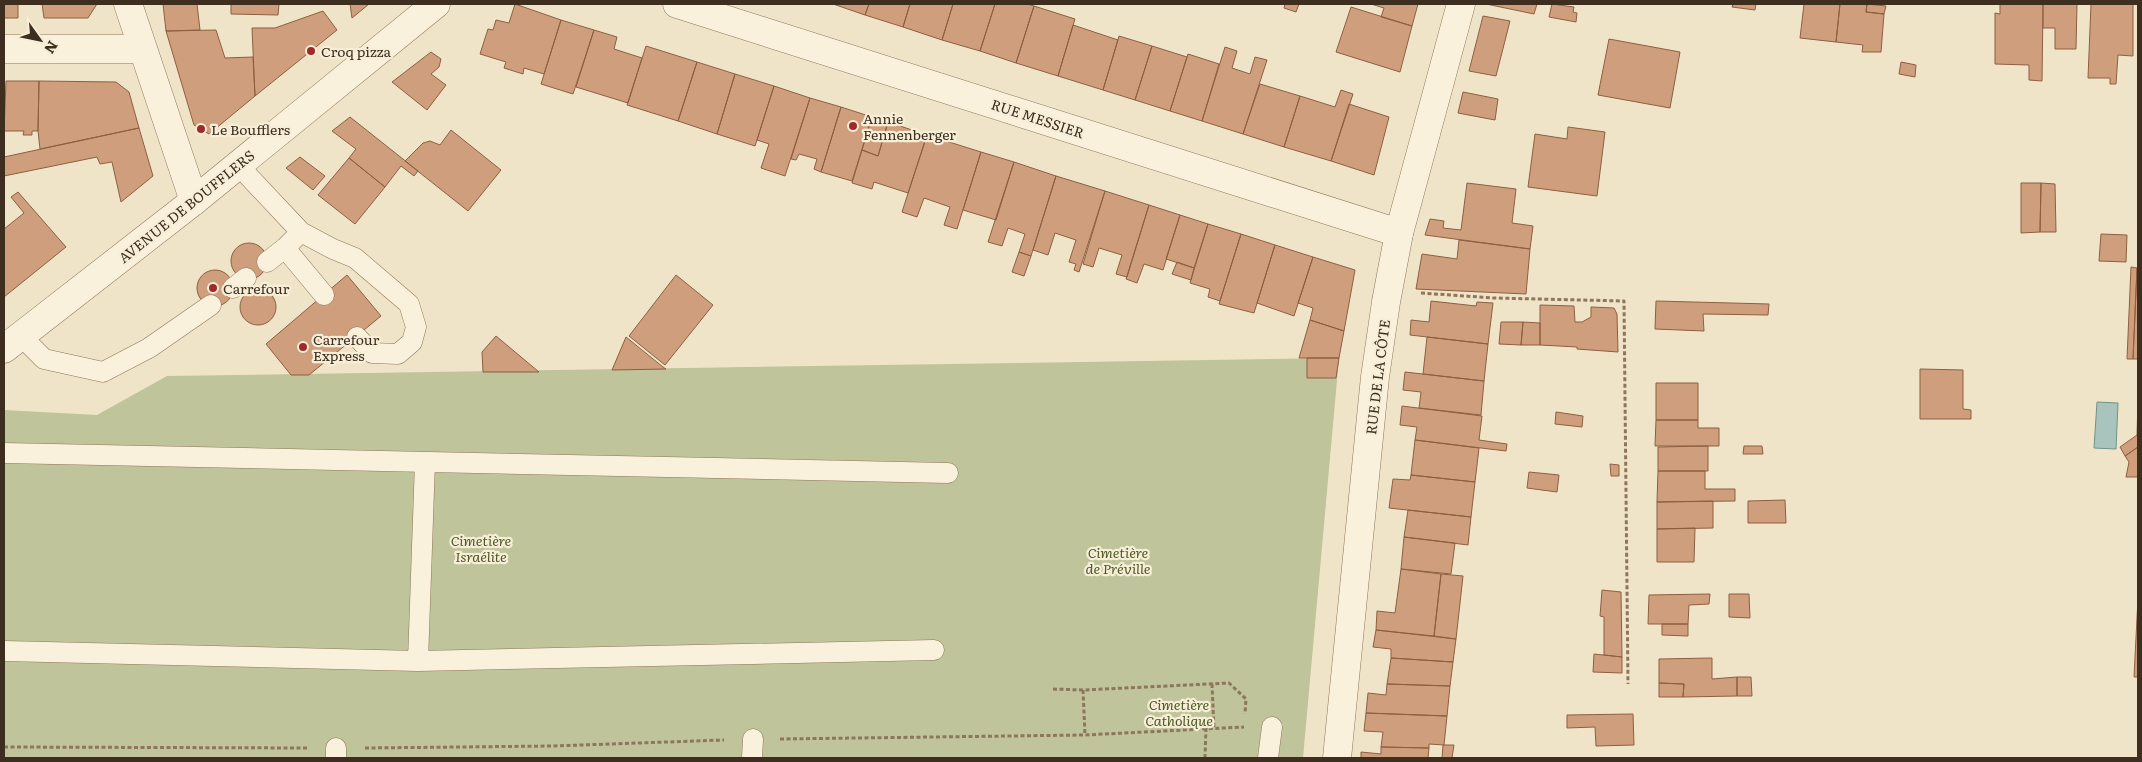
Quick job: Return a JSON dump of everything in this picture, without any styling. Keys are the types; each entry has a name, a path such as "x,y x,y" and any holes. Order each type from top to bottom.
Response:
{"street":[{"path":"128,4 194,201"},
{"name":"AVENUE DE BOUFFLERS","path":"12,343 194,201 436,4"},
{"name":"RUE MESSIER","path":"677,4 1399,233"},
{"name":"RUE DE LA CÔTE","path":"1336,758 1375,377 1388,290 1399,233 1462,4"},
{"path":"4,49 142,49"}],"lane":[{"path":"238,165 301,232 355,258 409,304 416,327 412,342 398,354 372,353 356,337"},
{"path":"267,262 301,232"},
{"path":"285,248 324,295"},
{"path":"12,343 44,359 103,372 149,348 211,306"},
{"path":"4,453 948,474"},
{"path":"418,661 425,462"},
{"path":"4,651 418,661 934,650"},
{"path":"1268,758 1272,727"}],"path":[{"path":"1388,290 1494,298 1624,301 1628,684"},
{"path":"1053,690 1229,683 1246,699 1244,727"},
{"path":"1212,684 1214,728"},
{"path":"1083,690 1085,735"},
{"path":"4,747 336,753 553,746 753,749 1206,728 1272,727"},
{"path":"1204,758 1206,728"}],"green space":[{"name":"Cimetière de Préville","path":"1339,358 1303,758 4,758 4,410 97,415 167,376"}],"water":[{"path":"2097,402 2118,403 2116,449 2094,448"}],"building":[{"path":"4,4 18,4 18,18 4,18"},
{"path":"42,4 97,4 88,18 44,18"},
{"path":"163,4 197,4 200,30 166,31"},
{"path":"231,4 279,4 278,15 231,14"},
{"path":"350,4 369,4 352,18"},
{"path":"515,4 561,20 544,74 524,68 523,74 504,68 506,62 480,54 488,29 493,30 496,20 509,23"},
{"path":"833,4 869,4 865,15"},
{"path":"869,4 910,4 903,27 865,15"},
{"path":"910,4 953,4 942,40 903,27"},
{"path":"953,4 995,4 980,51 942,40"},
{"path":"995,4 1027,4 1034,6 1016,63 980,51"},
{"path":"1285,4 1299,4 1296,12 1284,8"},
{"path":"1371,4 1418,4 1412,26 1381,17 1384,8"},
{"path":"1486,4 1537,4 1534,14"},
{"path":"1552,4 1574,7 1573,12 1577,13 1576,22 1549,17"},
{"path":"1733,4 1756,4 1755,10 1732,7"},
{"path":"1804,4 1840,4 1836,42 1800,38"},
{"path":"1840,4 1867,4 1866,12 1884,14 1881,52 1862,52 1863,45 1836,42"},
{"path":"1867,4 1886,6 1884,14 1866,12"},
{"path":"2000,4 2043,4 2042,81 2029,80 2029,65 1995,64 1995,13 2000,14"},
{"path":"2043,4 2077,4 2076,49 2055,49 2055,28 2043,28"},
{"path":"2091,4 2133,4 2133,56 2118,55 2116,84 2110,84 2110,78 2088,78"},
{"path":"1034,6 1075,19 1058,76 1016,63"},
{"path":"1351,7 1412,26 1400,72 1336,52"},
{"path":"323,11 337,30 255,96 252,28 275,28"},
{"path":"1483,16 1510,21 1496,76 1469,71"},
{"path":"561,20 594,30 573,94 541,84"},
{"path":"1073,25 1118,40 1103,90 1058,76"},
{"path":"216,30 225,58 253,57 255,96 209,134 194,125 166,31"},
{"path":"594,30 617,37 614,49 642,58 628,103 576,87"},
{"path":"1119,36 1152,46 1135,100 1103,90"},
{"path":"1609,39 1680,52 1670,108 1598,95"},
{"path":"646,46 697,62 678,121 627,105"},
{"path":"1152,46 1187,57 1170,111 1135,100"},
{"path":"1225,47 1237,51 1232,68 1250,74 1255,57 1267,60 1243,134 1202,121"},
{"path":"431,52 441,59 439,67 431,74 446,85 427,110 392,82"},
{"path":"1188,54 1219,64 1202,121 1170,111"},
{"path":"697,62 735,74 717,134 678,121"},
{"path":"1901,62 1916,65 1915,77 1899,74"},
{"path":"735,74 774,86 755,146 717,134"},
{"path":"6,81 39,81 38,131 32,131 32,135 23,135 24,131 4,131"},
{"path":"39,81 116,82 129,92 139,128 40,149 38,131"},
{"path":"1260,84 1300,96 1284,147 1243,134"},
{"path":"774,86 810,98 785,176 761,168 769,144 757,140"},
{"path":"1341,90 1353,94 1331,161 1284,147 1300,96 1335,107"},
{"path":"1463,92 1498,99 1495,120 1458,113"},
{"path":"810,98 841,107 821,172 814,169 817,159 799,154 796,160 791,159"},
{"path":"1349,104 1389,117 1374,175 1331,161"},
{"path":"841,107 872,117 852,181 821,172"},
{"path":"350,117 418,171 414,176 401,166 385,187 349,158 356,149 332,131"},
{"path":"872,117 888,122 878,156 862,150"},
{"path":"888,122 927,135 908,193 874,182 872,189 852,183 862,150 878,156"},
{"path":"1568,127 1605,132 1597,196 1528,187 1535,134 1567,139"},
{"path":"139,128 153,176 121,202 112,162 100,164 97,157 4,176 4,157"},
{"path":"451,130 501,170 468,211 405,161 423,143 430,141 440,145"},
{"path":"927,135 981,152 957,229 944,225 950,207 924,198 917,217 902,212"},
{"path":"981,152 1014,162 996,220 963,210"},
{"path":"300,157 325,176 313,190 286,168"},
{"path":"349,158 385,187 355,224 318,195"},
{"path":"1014,162 1056,176 1031,256 1019,252 1025,234 1008,228 1002,246 988,242"},
{"path":"1056,176 1105,191 1079,272 1074,270 1076,264 1069,262 1076,240 1055,233 1048,255 1033,250"},
{"path":"1467,183 1516,189 1512,223 1533,226 1530,249 1425,235 1430,219 1444,221 1443,228 1461,230"},
{"path":"2021,183 2041,183 2040,232 2021,233"},
{"path":"2041,183 2055,184 2056,232 2040,232"},
{"path":"1105,191 1149,205 1127,277 1116,274 1122,255 1099,248 1093,267 1083,264"},
{"path":"18,192 66,247 4,297 4,229 24,213 11,197"},
{"path":"1149,205 1180,215 1163,270 1144,264 1137,283 1126,279"},
{"path":"1180,215 1208,224 1194,268 1166,259"},
{"path":"1208,224 1241,234 1220,301 1208,297 1210,289 1190,283"},
{"path":"1241,234 1275,245 1254,313 1219,304"},
{"path":"2101,234 2127,235 2126,262 2099,261"},
{"path":"1459,240 1530,249 1526,294 1416,289 1422,254 1457,259"},
{"path":"249,243 261,249 267,261 261,273 249,279 237,273 231,261 237,249"},
{"path":"1275,245 1313,257 1294,316 1257,303"},
{"path":"1019,252 1031,256 1024,276 1012,272"},
{"path":"1313,257 1355,270 1344,331 1310,320 1313,308 1298,303"},
{"path":"1177,262 1194,268 1191,280 1172,274"},
{"path":"2131,267 2137,268 2133,359 2127,359"},
{"path":"2137,268 2138,359 2133,359"},
{"path":"215,270 227,276 233,288 227,300 215,306 203,300 197,288 203,276"},
{"path":"347,275 381,316 309,375 291,375 266,344"},
{"path":"676,275 713,305 665,365 629,336"},
{"path":"258,289 271,294 276,307 271,320 258,325 245,320 240,307 245,294"},
{"path":"1431,301 1476,306 1477,302 1493,303 1488,344 1410,335 1411,320 1429,322"},
{"path":"1656,301 1769,304 1768,315 1703,314 1704,331 1655,329"},
{"path":"1540,305 1574,306 1575,322 1582,322 1591,317 1591,307 1614,308 1617,314 1618,352 1540,345"},
{"path":"1310,320 1344,331 1339,358 1299,358"},
{"path":"1501,322 1523,322 1521,345 1499,344"},
{"path":"1523,322 1540,323 1540,345 1521,345"},
{"path":"496,336 539,372 483,372 482,352"},
{"path":"626,337 663,367 666,369 612,370"},
{"path":"1427,337 1488,344 1484,381 1423,374"},
{"path":"1307,358 1339,358 1336,378 1307,378"},
{"path":"1920,369 1963,370 1963,409 1971,410 1971,419 1920,419"},
{"path":"1405,372 1484,381 1481,415 1419,408 1421,392 1403,390"},
{"path":"1656,383 1698,383 1698,420 1656,420"},
{"path":"2138,399 2138,447 2125,456 2120,447 2137,435"},
{"path":"1402,406 1482,416 1479,440 1507,444 1506,451 1415,440 1417,427 1400,425"},
{"path":"1556,412 1583,416 1582,427 1555,424"},
{"path":"1656,420 1698,420 1698,428 1719,428 1719,446 1655,446"},
{"path":"1415,440 1479,448 1475,482 1411,475"},
{"path":"1708,446 1708,471 1658,471 1658,447"},
{"path":"1744,446 1762,446 1763,454 1743,454"},
{"path":"2138,447 2138,477 2126,477 2129,462 2125,456"},
{"path":"1610,464 1619,465 1619,476 1611,476"},
{"path":"1658,471 1705,471 1705,489 1735,489 1735,501 1657,502"},
{"path":"1529,472 1559,475 1557,492 1527,488"},
{"path":"1411,475 1475,482 1471,517 1389,508 1393,479 1410,480"},
{"path":"1785,500 1786,523 1748,523 1748,501"},
{"path":"1713,501 1713,528 1657,529 1657,502"},
{"path":"1408,510 1471,517 1468,545 1404,537"},
{"path":"1695,528 1694,562 1657,562 1657,529"},
{"path":"1404,537 1455,543 1451,574 1401,569"},
{"path":"1401,569 1441,574 1434,636 1376,630 1377,611 1395,613"},
{"path":"1441,574 1463,576 1456,639 1434,636"},
{"path":"1602,590 1621,592 1622,657 1604,655 1604,617 1600,616"},
{"path":"1710,594 1709,604 1689,605 1688,624 1648,624 1649,595"},
{"path":"1729,594 1749,594 1750,618 1729,617"},
{"path":"2138,598 2138,677 2134,677"},
{"path":"1662,624 1688,624 1688,636 1662,635"},
{"path":"1376,630 1456,639 1453,662 1391,658 1391,649 1373,647"},
{"path":"1594,654 1622,657 1622,673 1593,672"},
{"path":"1391,658 1453,662 1450,686 1387,684"},
{"path":"1712,658 1712,679 1737,677 1737,696 1683,697 1684,684 1659,683 1659,659"},
{"path":"1737,677 1751,677 1752,696 1737,696"},
{"path":"1659,683 1684,684 1683,697 1659,697"},
{"path":"1387,684 1450,686 1447,716 1366,713 1368,693 1386,695"},
{"path":"1366,713 1447,716 1444,745 1429,744 1429,748 1381,747 1383,732 1364,731"},
{"path":"1633,714 1634,745 1596,746 1595,727 1567,728 1567,715"},
{"path":"1443,745 1454,745 1452,758 1442,758"},
{"path":"1381,747 1429,748 1428,758 1361,758 1361,752 1381,754"}],"place":[{"name":"Croq pizza","path":"311,51"},
{"name":"Annie Fennenberger","path":"853,126"},
{"name":"Le Boufflers","path":"201,129"},
{"name":"Carrefour","path":"213,288"},
{"name":"Carrefour Express","path":"303,347"}],"park label":[{"name":"Cimetière Israélite","path":"481,548"},
{"name":"Cimetière Catholique","path":"1179,712"}]}
